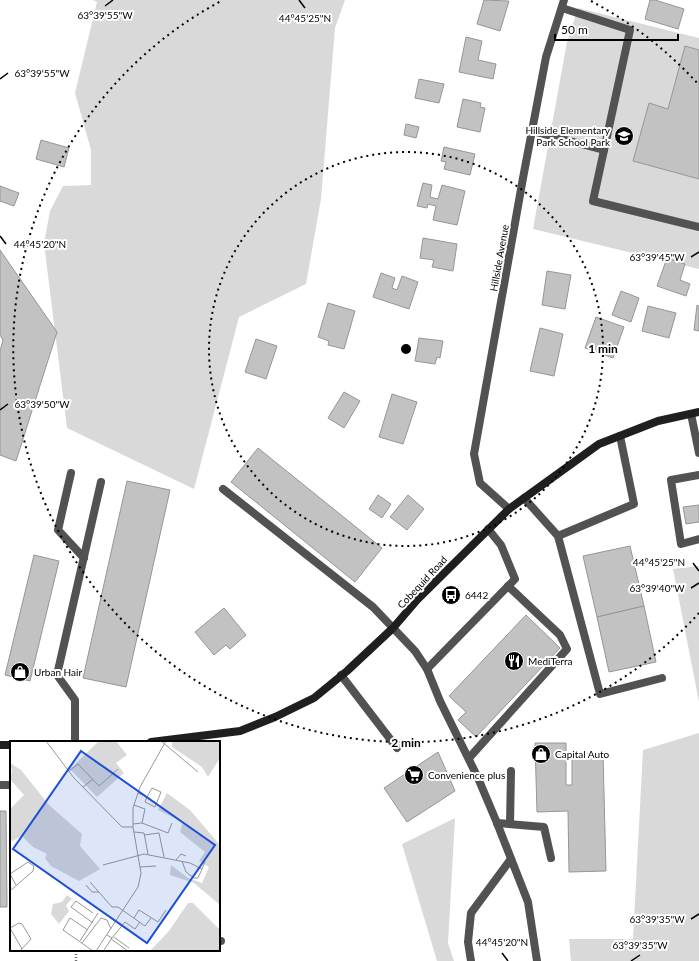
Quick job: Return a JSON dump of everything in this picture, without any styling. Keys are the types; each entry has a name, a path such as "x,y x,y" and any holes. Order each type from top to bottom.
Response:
{"main road":[{"name":"Cobequid Road","path":"159,741 240,731 276,717 314,698 393,628 417,600 509,509 599,444 658,421 695,413"},
{"path":"0,746 10,745"}],"street":[{"name":"Hillside Avenue","path":"509,509 480,482 474,454 546,57 563,4"},
{"path":"563,4 630,30 593,201 699,227"},
{"path":"532,131 604,150"},
{"path":"695,413 699,453"},
{"path":"558,536 634,504 620,436"},
{"path":"71,473 58,530 84,558"},
{"path":"699,474 671,480 681,544 699,540"},
{"path":"75,741 75,700 57,675 101,482"},
{"path":"223,489 373,607 415,651 427,669 440,701 468,758 497,823 528,902 537,961"},
{"path":"524,498 558,536 600,694 662,678"},
{"path":"427,669 515,579 501,545 488,529"},
{"path":"468,758 567,649 560,636 508,586"},
{"path":"341,675 397,748"},
{"path":"510,824 511,771"},
{"path":"497,823 544,827 552,858"},
{"path":"471,961 468,942 471,913 511,859"}],"shaded area":[{"path":"93,0 345,0 335,28 321,199 306,284 239,317 194,489 67,428 44,243 50,211 63,186 91,185 91,150 75,93 97,2"},
{"name":"Hillside Elementary Park School Park","path":"578,8 699,38 699,269 533,229 567,42"},
{"path":"699,566 699,702 673,569"},
{"path":"699,733 699,961 571,961 569,939 633,939 643,750"},
{"path":"455,818 448,943 454,961 437,961 402,844"}],"building":[{"path":"484,0 509,1 500,31 477,24"},
{"path":"650,0 655,0 684,9 678,29 645,19"},
{"path":"466,37 482,41 478,60 496,64 493,79 459,72"},
{"path":"685,46 699,50 699,179 633,161 649,103 668,109"},
{"path":"419,79 444,84 439,103 415,98"},
{"path":"463,99 481,103 480,107 485,108 480,132 457,127"},
{"path":"406,124 419,127 416,138 404,135"},
{"path":"41,140 69,148 64,167 36,159"},
{"path":"444,147 475,154 470,175 444,169 446,162 441,161"},
{"path":"423,183 432,185 430,197 438,199 442,185 465,191 457,225 433,220 436,206 428,204 427,208 417,206"},
{"path":"0,186 19,193 14,206 0,201"},
{"path":"423,238 457,244 453,271 432,267 434,260 420,258"},
{"path":"0,250 57,332 16,461 0,455 0,351 3,340 0,335"},
{"path":"667,258 685,264 680,280 690,284 686,296 657,286"},
{"path":"547,271 571,275 565,309 542,305"},
{"path":"381,273 395,278 392,288 397,290 402,276 418,282 409,309 373,297"},
{"path":"621,291 639,298 631,322 612,315"},
{"path":"328,303 355,311 344,349 328,345 329,341 318,337"},
{"path":"697,305 699,306 699,331 694,330"},
{"path":"648,306 676,313 669,338 642,331"},
{"path":"596,317 624,327 613,358 585,348"},
{"path":"540,328 563,334 554,376 530,371"},
{"path":"419,338 443,341 440,358 437,357 435,364 415,361"},
{"path":"256,339 277,346 266,379 245,372"},
{"path":"344,392 360,401 344,428 328,418"},
{"path":"392,394 417,402 403,444 379,437"},
{"path":"258,448 382,548 355,582 231,482"},
{"path":"127,481 170,490 126,687 83,678"},
{"path":"378,495 391,504 382,518 369,509"},
{"path":"408,495 424,509 407,530 390,517"},
{"path":"699,505 699,522 686,524 683,507"},
{"path":"630,546 644,606 597,617 583,556"},
{"path":"34,555 59,561 30,681 5,675"},
{"path":"644,606 656,662 609,672 597,617"},
{"path":"224,608 246,635 230,649 226,645 214,655 195,632"},
{"path":"526,615 560,648 476,737 458,720 466,712 449,696"},
{"path":"535,743 566,743 566,785 572,785 572,754 603,753 606,871 569,872 568,811 537,812"},
{"path":"438,752 455,791 407,822 384,788"},
{"path":"0,811 6,811 7,907 0,907"}],"place":[{"name":"Hillside Elementary Park School Park","path":"624,136"},
{"name":"6442","path":"451,595"},
{"name":"MediTerra","path":"514,661"},
{"name":"Urban Hair","path":"20,672"},
{"name":"Capital Auto","path":"541,754"},
{"name":"Convenience plus","path":"414,775"}]}
